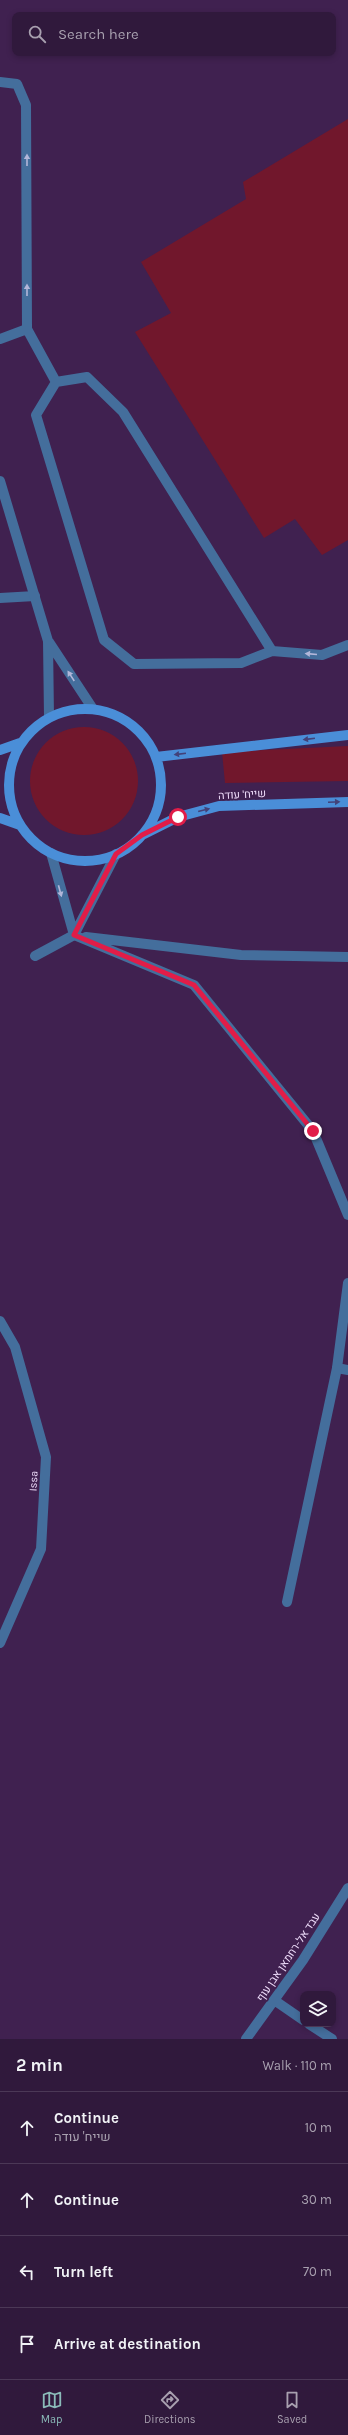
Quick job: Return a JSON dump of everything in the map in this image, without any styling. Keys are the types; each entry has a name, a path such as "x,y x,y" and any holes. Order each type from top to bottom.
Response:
{"main road":[{"path":"93,709 117,716 133,726 146,740 156,757 160,777 160,798 154,817 142,835 116,854 95,861 72,860 51,853 34,841 20,825 11,805 8,784 12,762 20,743 33,728 49,717 68,710 93,709"},
{"path":"156,757 348,735"},
{"path":"0,750 20,743"},
{"name":"שייח' עודה","path":"142,835 178,817 219,806 348,802"},
{"path":"0,818 20,825"}],"street":[{"path":"0,82 17,84 26,105 27,329 56,382"},
{"path":"0,339 27,329"},
{"path":"272,650 123,412 87,377 56,382 36,415 104,640 134,664 241,663 272,650 322,655 348,645"},
{"path":"0,481 48,641 49,717"},
{"path":"0,598 35,596"},
{"path":"48,641 93,709"},
{"path":"335,736 348,729"},
{"path":"51,853 74,935"},
{"path":"74,935 116,854"},
{"path":"74,935 194,985 313,1131 348,1215"},
{"path":"34,956 74,935 241,955 348,957"},
{"path":"287,1602 337,1368 348,1283"},
{"name":"Issa","path":"0,1321 15,1347 46,1457 41,1548 0,1643"},
{"path":"337,1368 348,1370"},
{"name":"עבד אל-רחמאן אבן עוף","path":"246,2039 303,1960 348,1888"},
{"path":"274,2000 300,2018"},
{"path":"314,2027 332,2039"}],"shaded area":[{"path":"348,119 348,540 322,555 295,519 264,538 135,332 171,313 141,262 246,199 243,182"},
{"path":"84,727 105,731 123,742 134,760 138,781 134,802 123,820 105,831 84,835 63,831 45,820 34,802 30,781 34,760 45,742 63,731"},
{"path":"348,746 348,781 225,783 222,752"}],"route":[{"path":"178,817 142,835 130,846 116,854 74,935 194,985 313,1131"}]}
